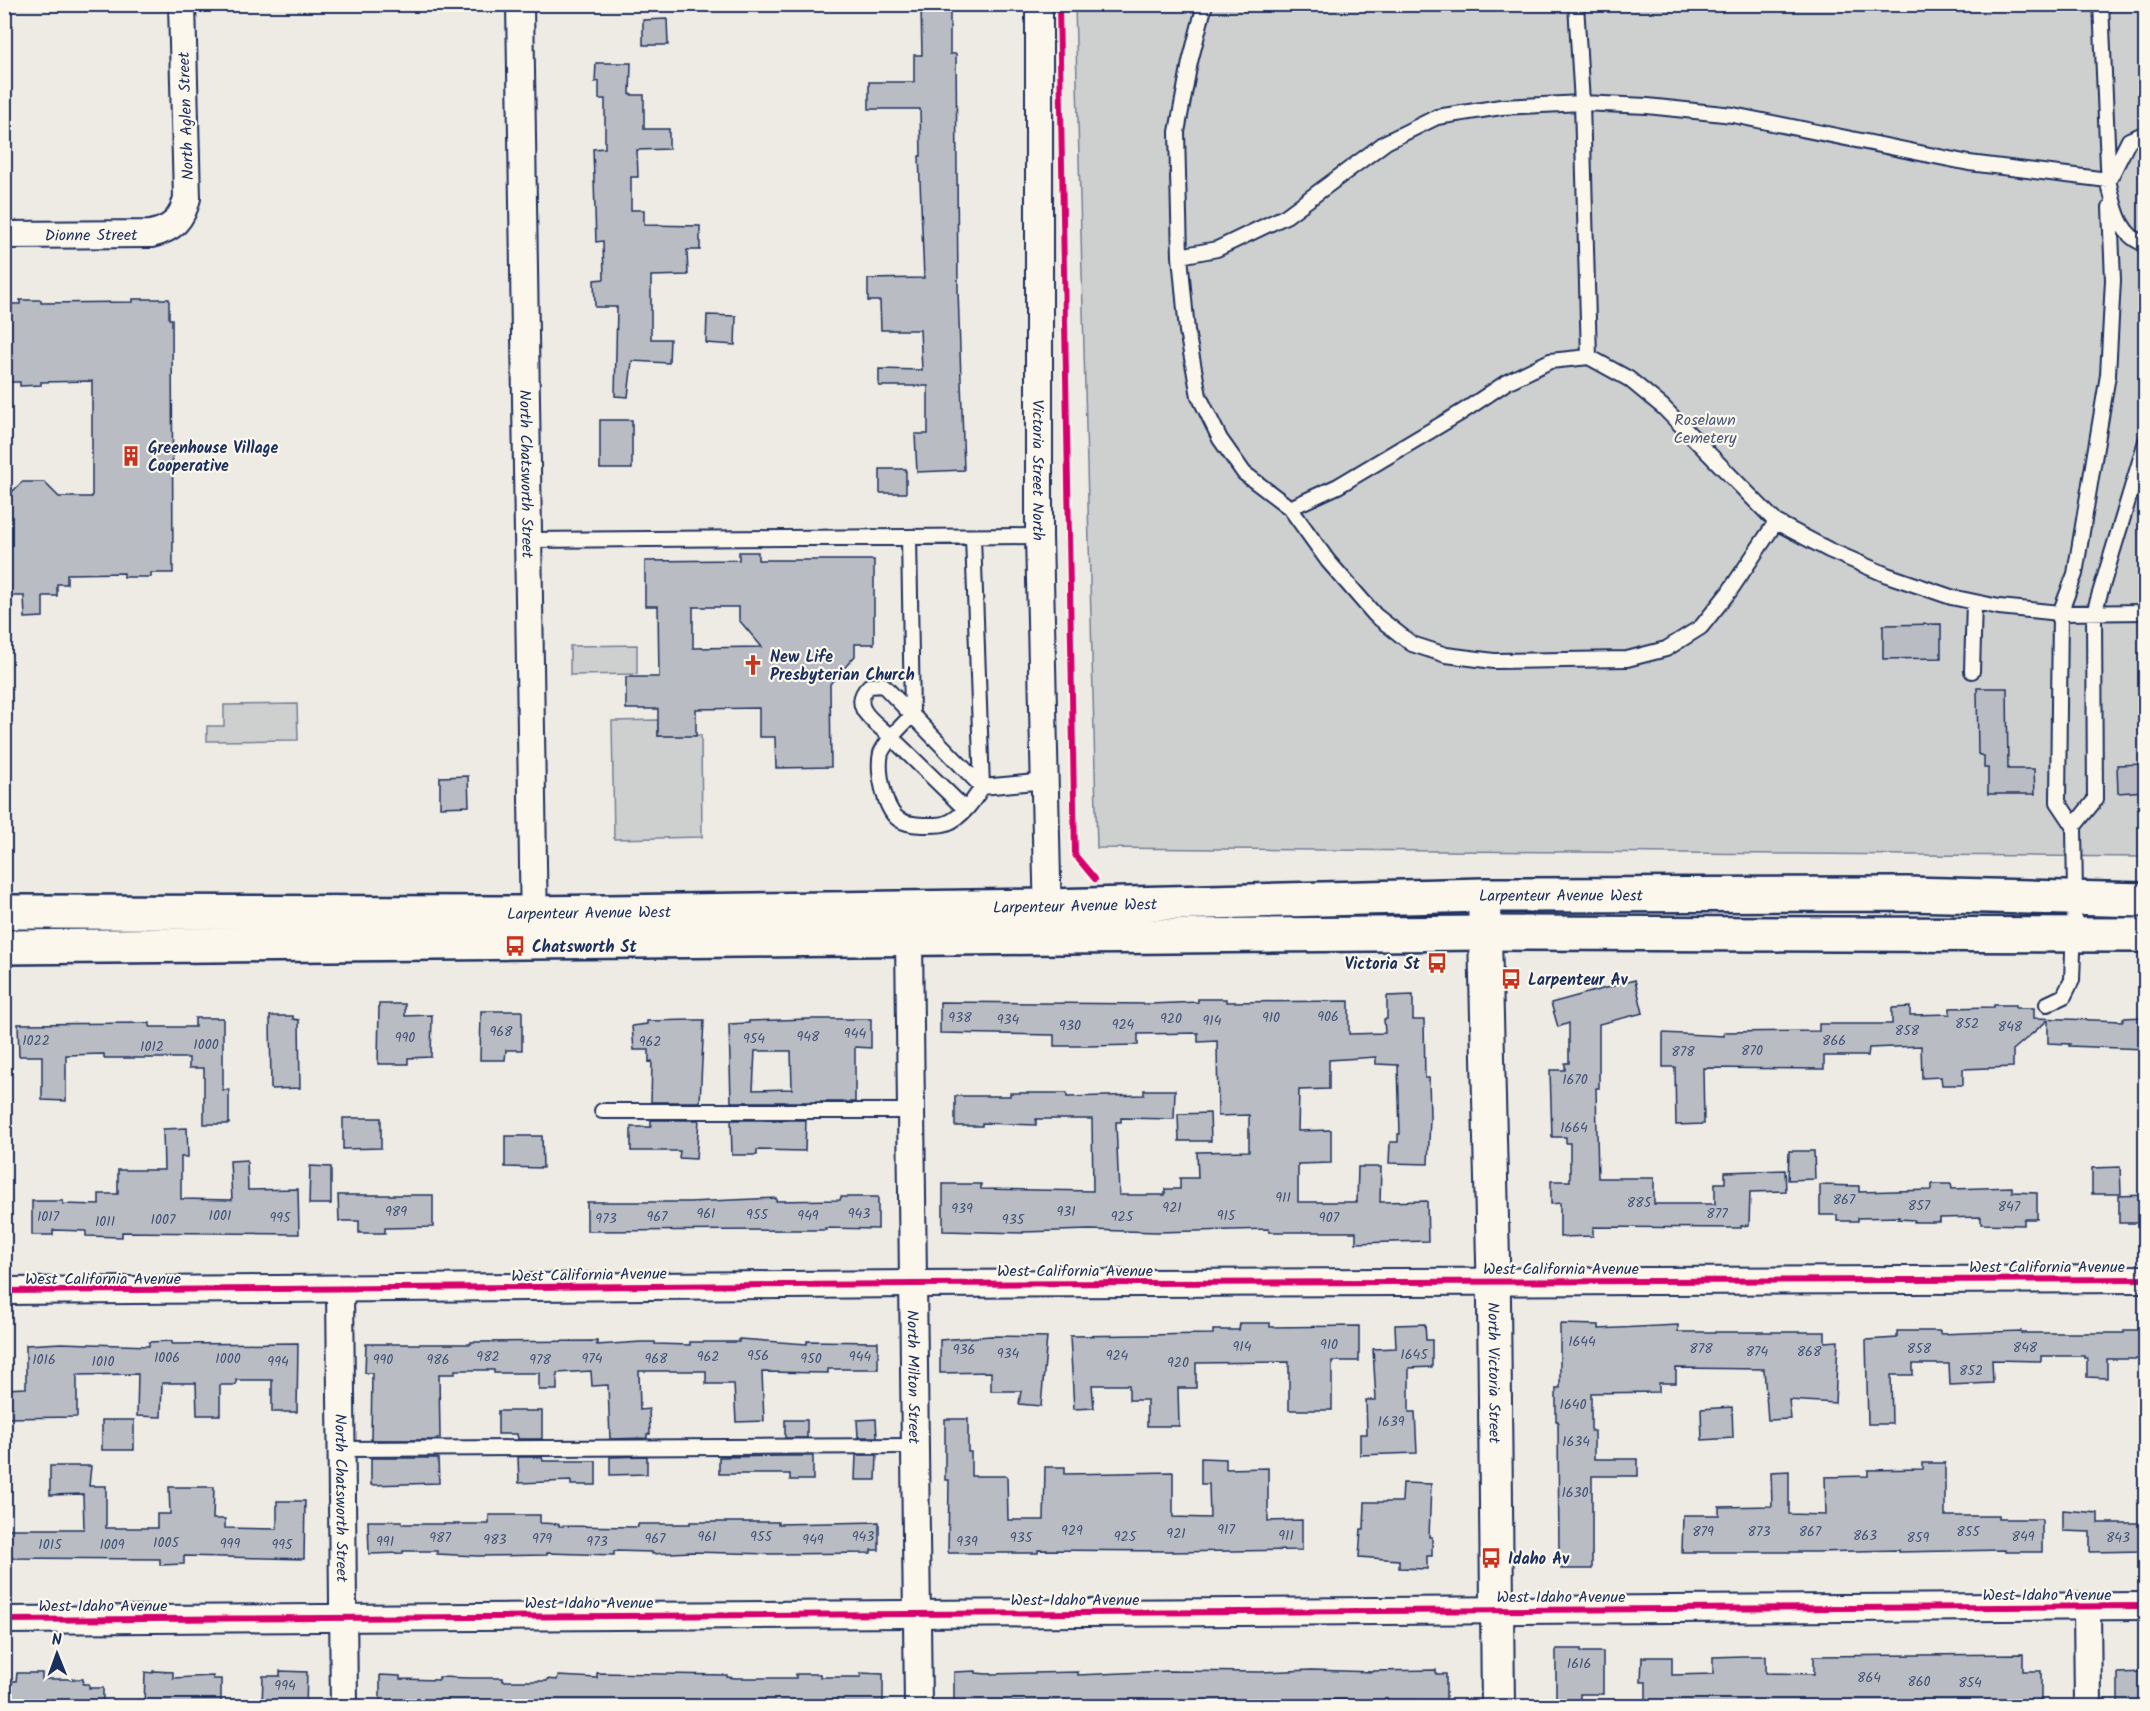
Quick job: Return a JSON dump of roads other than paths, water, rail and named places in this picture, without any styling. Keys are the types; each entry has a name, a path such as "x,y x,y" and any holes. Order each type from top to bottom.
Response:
{"main road":[{"name":"Larpenteur Avenue West","path":"4,912 909,939 1048,922 1484,895 1907,894 2145,900"},
{"name":"Larpenteur Avenue West","path":"4,946 534,928 1048,922 1484,933 2145,934"}],"street":[{"name":"North Aglen Street","path":"174,224 184,212 187,198 182,4"},
{"name":"North Chatsworth Street","path":"520,4 534,928"},
{"name":"Victoria Street North","path":"1039,4 1040,536 1048,922"},
{"name":"Dionne Street","path":"4,235 152,234 164,231 174,224"},
{"name":"North Victoria Street","path":"1484,895 1498,1707"},
{"name":"North Milton Street","path":"909,939 918,1707"},
{"name":"West California Avenue","path":"4,1292 914,1284 2145,1279"},
{"name":"North Chatsworth Street","path":"340,1290 344,1707"},
{"name":"West Idaho Avenue","path":"4,1620 2145,1606"},
{"path":"2087,1607 2088,1707"}],"lane":[{"path":"1205,4 1190,62 1177,132 1180,256 1187,331 1199,396 1220,439 1244,473 1290,508 1328,561 1375,615 1412,644 1446,655 1494,661 1627,659 1666,649 1701,627 1729,592 1776,522"},
{"path":"1576,4 1582,103 1589,357"},
{"path":"2047,1004 2064,996 2072,980 2074,934 2074,826 2058,802 2060,613 2075,574 2108,375 2113,280 2101,4"},
{"path":"1180,256 1217,249 1286,216 1386,142 1437,117 1501,107 1582,103 1733,114 1969,163 2109,180"},
{"path":"2145,133 2129,140 2109,180 2118,219 2138,242 2145,244"},
{"path":"1290,508 1338,486 1462,412 1507,382 1550,362 1589,357 1629,379 1663,407 1776,522 1829,550 1887,575 1951,597 1974,602 2060,613 2145,612"},
{"path":"2074,826 2095,800 2094,613 2145,441"},
{"path":"528,540 1040,536"},
{"path":"909,537 912,715 891,737 881,752 881,773 885,795 898,819 906,823 923,825 947,823 972,803 982,787 973,537"},
{"path":"1972,672 1974,602"},
{"path":"965,809 861,707 862,693 869,686 883,685 982,787"},
{"path":"982,787 1046,781"},
{"path":"602,1111 912,1111"},
{"path":"342,1449 915,1446"}],"place":[{"name":"Greenhouse Village Cooperative","path":"131,456"},
{"name":"New Life Presbyterian Church","path":"753,665"},
{"name":"Chatsworth St","path":"515,946"},
{"name":"Victoria St","path":"1437,963"},
{"name":"Larpenteur Av","path":"1511,979"},
{"name":"Idaho Av","path":"1491,1558"}],"park label":[{"name":"Roselawn Cemetery","path":"1705,428"}]}
